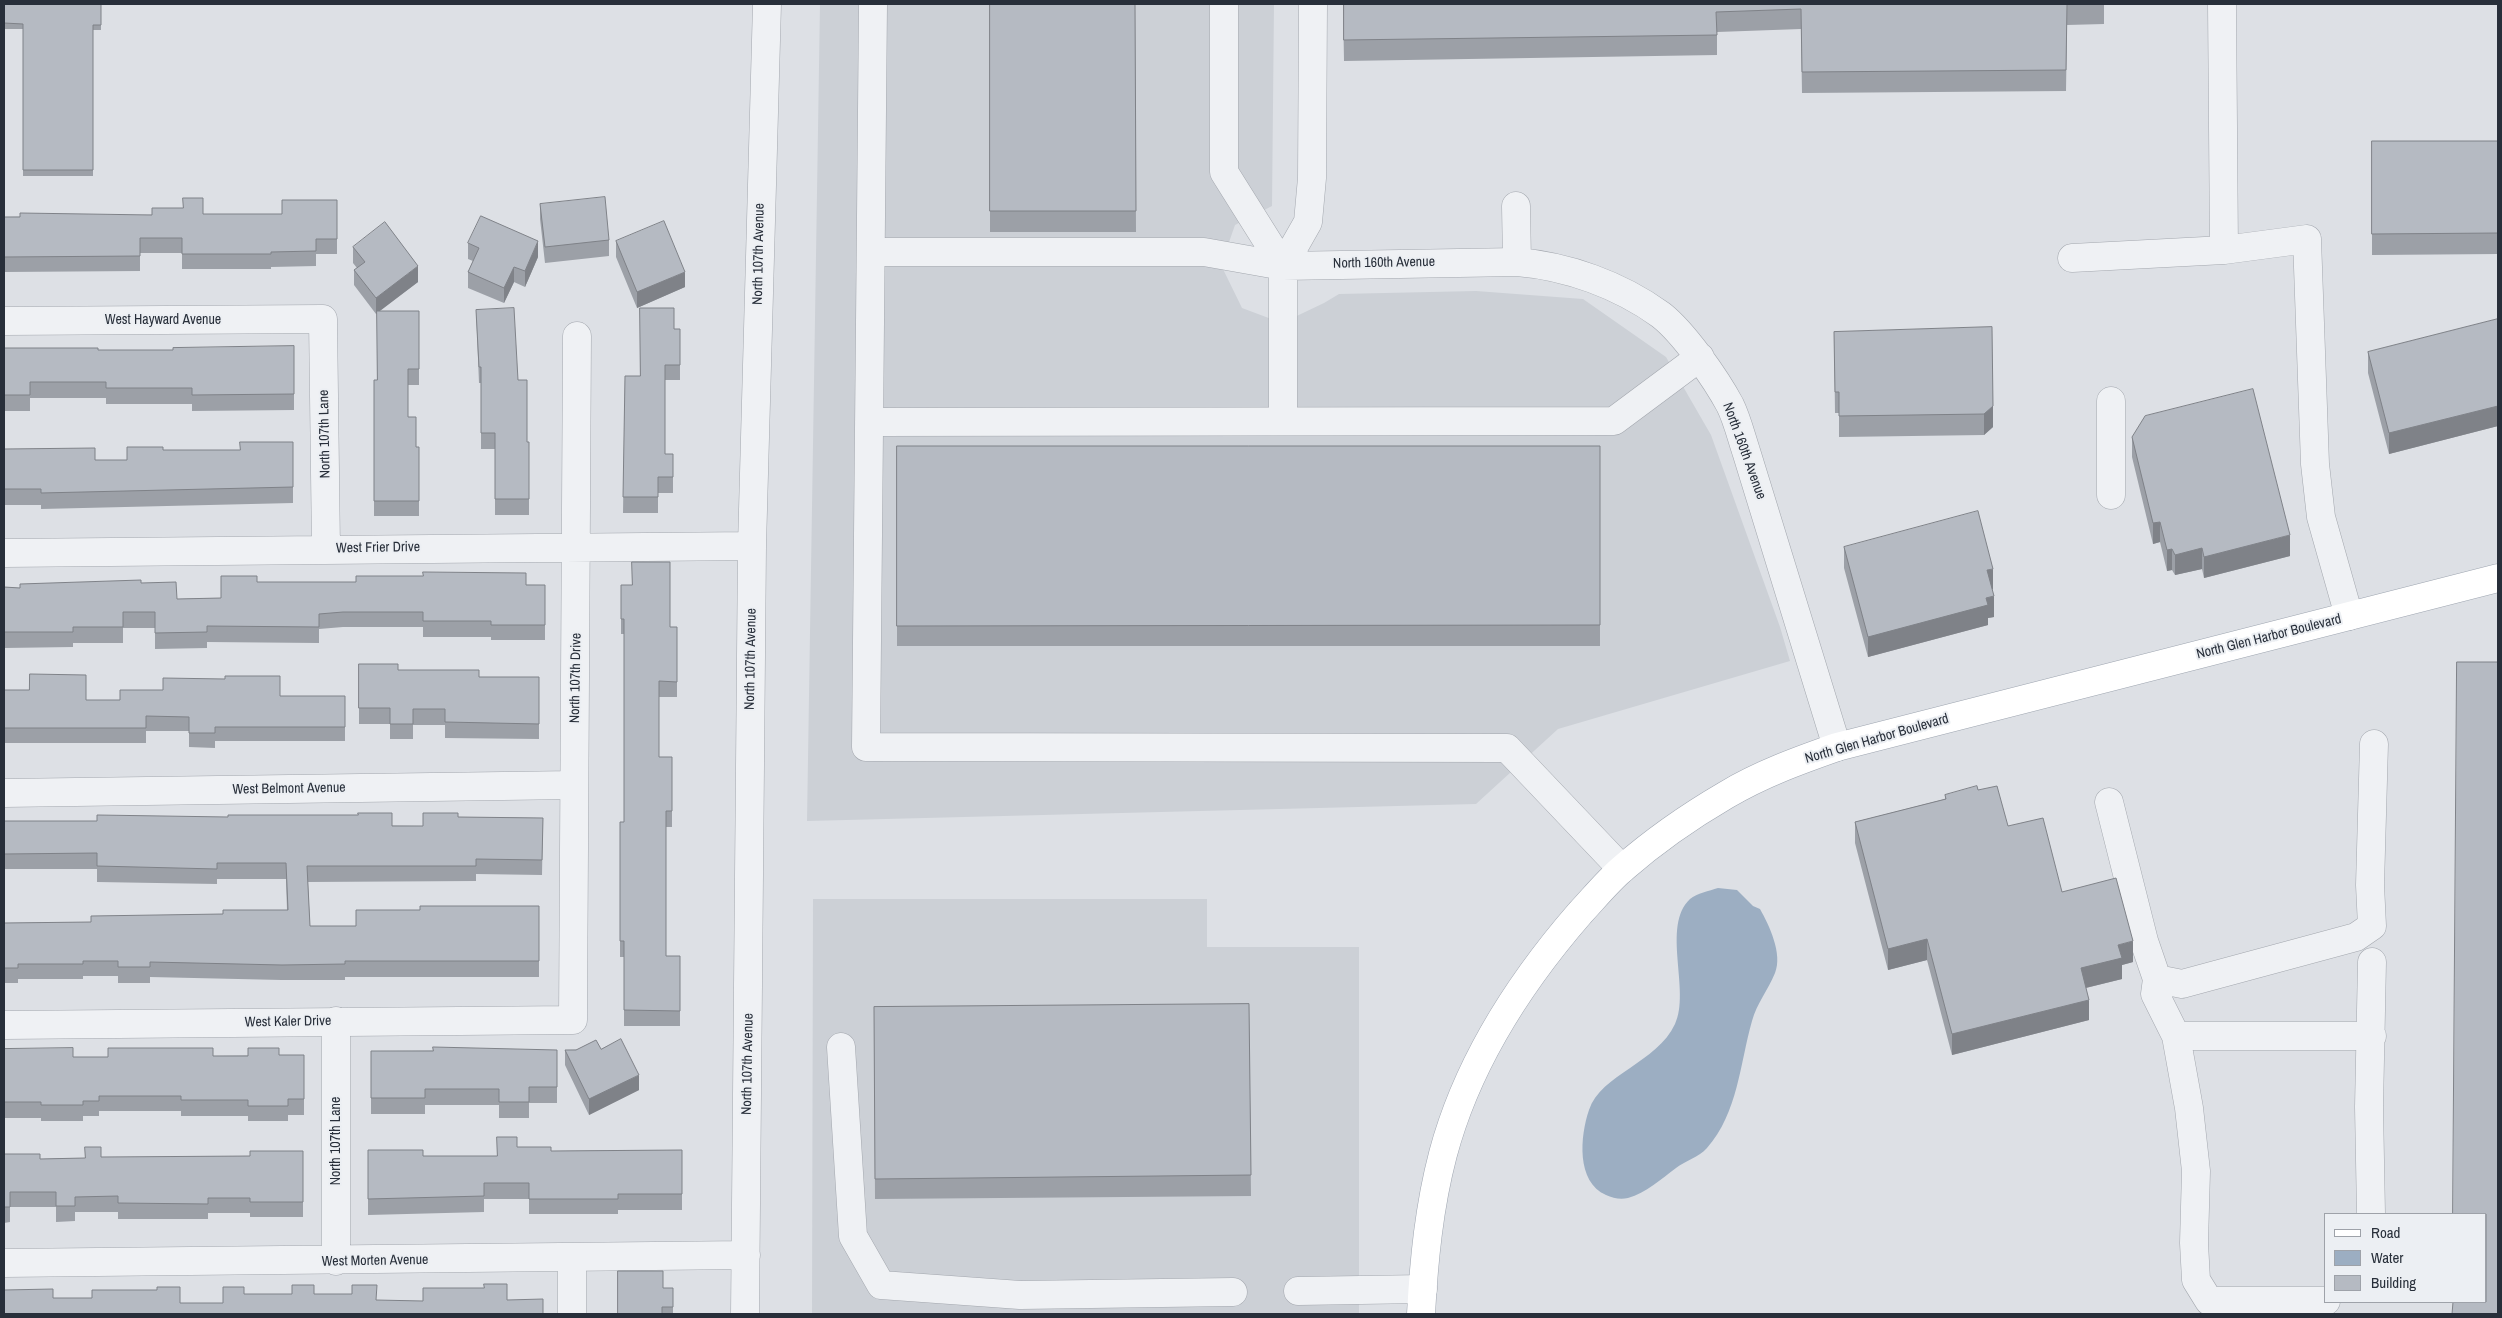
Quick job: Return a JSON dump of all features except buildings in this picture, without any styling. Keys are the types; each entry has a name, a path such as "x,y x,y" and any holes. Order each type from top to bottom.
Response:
{"main road":[{"name":"North Glen Harbor Boulevard","path":"1422,1302 1431,1206 1444,1152 1462,1097 1485,1049 1518,992 1560,936 1622,869 1684,822 1728,794 1768,774 1837,747 2498,578"}],"street":[{"name":"North 107th Avenue","path":"745,1314 752,546 767,4"},
{"path":"873,4 866,747 1507,748 1622,869"},
{"path":"1224,4 1224,172 1283,266"},
{"path":"1283,421 1283,266 1308,222 1312,178 1313,4"},
{"path":"2222,4 2224,250"},
{"path":"1516,206 1517,262"},
{"path":"2072,258 2224,250 2307,240 2315,464 2321,516 2349,616"},
{"name":"North 160th Avenue","path":"871,252 1204,252 1283,266 1517,262 1544,264 1605,283 1662,316 1700,357 1730,406 1743,442 1837,747"},
{"name":"West Hayward Avenue","path":"4,321 323,319"},
{"name":"North 107th Lane","path":"323,319 326,549"},
{"name":"North 107th Drive","path":"573,1020 577,336"},
{"path":"869,422 1614,421 1700,357"},
{"path":"2111,401 2111,495"},
{"name":"West Frier Drive","path":"4,553 577,546 752,546"},
{"path":"2157,979 2182,984 2356,937 2372,926 2370,885 2374,744"},
{"name":"West Belmont Avenue","path":"4,793 574,785"},
{"path":"2109,802 2144,941 2157,979 2155,994 2176,1036 2189,1108 2196,1171 2194,1242 2196,1280 2209,1301 2324,1301"},
{"path":"2371,1213 2369,1107 2372,1036 2372,962"},
{"name":"West Kaler Drive","path":"4,1025 573,1020"},
{"name":"North 107th Lane","path":"336,1021 336,1261"},
{"path":"2176,1036 2372,1036"},
{"path":"841,1047 853,1236 881,1285 1020,1295 1233,1292"},
{"name":"West Morten Avenue","path":"4,1263 746,1256"},
{"path":"572,1258 572,1314"},
{"path":"1298,1291 1422,1302"}],"shaded area":[{"path":"820,4 1274,4 1272,206 1235,225 1221,265 1242,308 1282,323 1339,294 1476,291 1583,299 1666,357 1711,435 1780,627 1790,661 1558,729 1476,804 807,821"},
{"path":"813,899 1207,899 1207,947 1359,947 1359,1314 812,1314"}],"water":[{"path":"1718,888 1737,890 1753,906 1760,909 1771,931 1777,957 1775,973 1752,1021 1732,1104 1717,1134 1704,1151 1635,1196 1625,1199 1611,1197 1596,1189 1589,1180 1585,1169 1583,1145 1589,1110 1595,1098 1605,1087 1656,1049 1675,1024 1679,1010 1680,994 1677,942 1678,925 1682,911 1693,897"}]}
